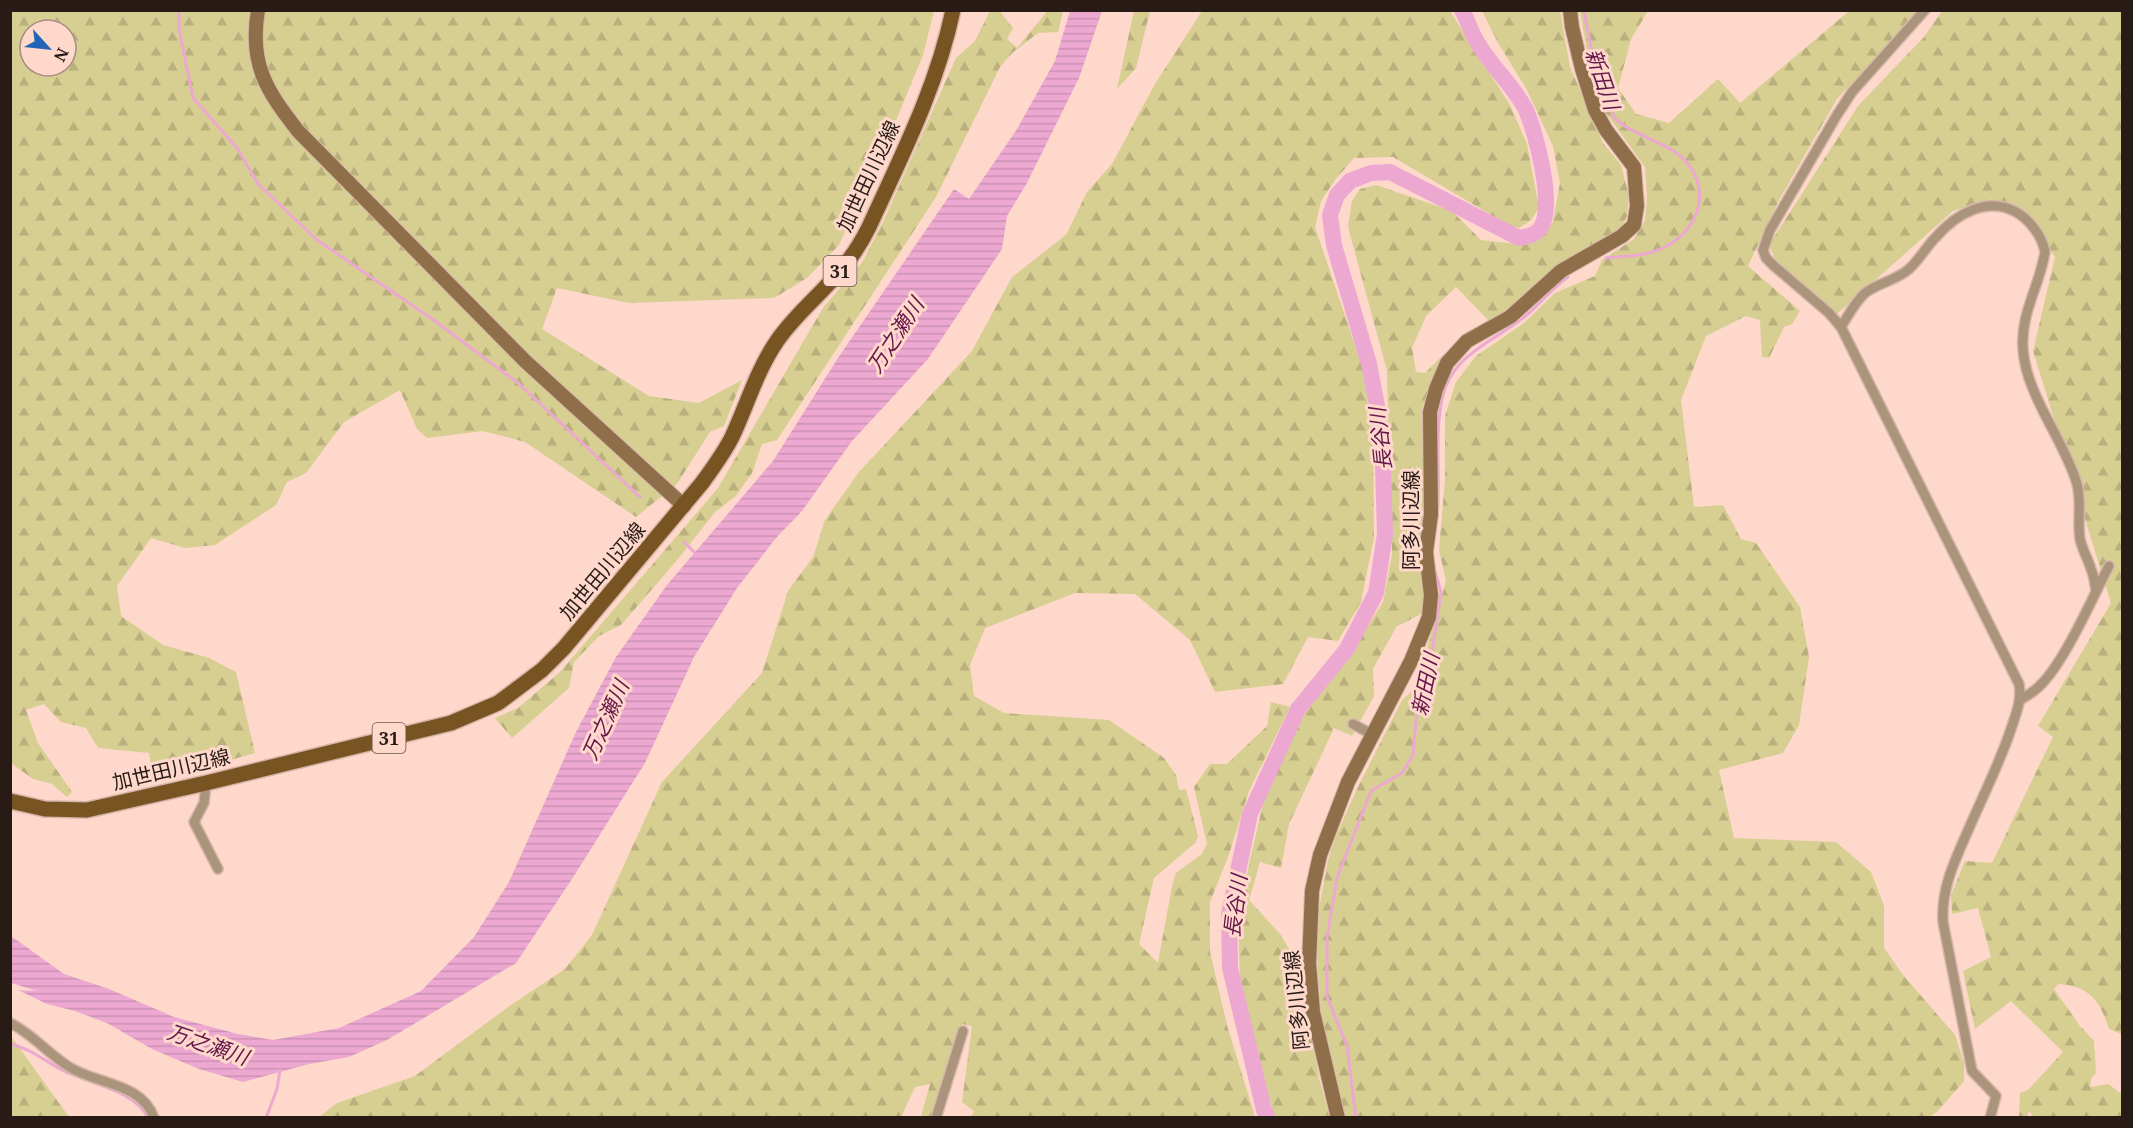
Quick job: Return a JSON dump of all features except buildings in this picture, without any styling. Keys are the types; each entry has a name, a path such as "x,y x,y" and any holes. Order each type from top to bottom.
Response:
{"main road":[{"path":"258,10 254,45 257,61 269,91 298,131 525,361 684,506"},
{"name":"加世田川辺線","path":"10,801 45,809 87,810 451,723 498,703 542,670 564,648 684,506 720,459 732,438 759,374 778,340 859,247 928,94 943,50 953,10"},
{"name":"阿多川辺線","path":"1338,1118 1313,1012 1309,963 1312,891 1320,855 1348,782 1411,662 1429,617 1431,595 1426,552 1431,514 1430,412 1441,375 1447,363 1467,341 1510,318 1561,271 1622,236 1635,225 1637,206 1634,167 1606,130 1595,110 1572,27 1570,10"}],"street":[{"path":"1925,10 1852,92 1765,242 1763,250 1766,258 1829,313 1841,327 2019,684 2019,700 2004,750 1953,865 1945,887 1942,906 1943,922 1972,1071 1996,1096 1990,1118"},
{"path":"1841,327 1865,293 1908,270 1935,237 1958,217 1991,204 2001,205 2021,215 2044,243 2045,252 2023,330 2022,349 2030,382 2077,483 2080,499 2080,540 2092,570 2096,591"},
{"path":"2019,700 2036,690 2047,678 2109,566"},
{"path":"1353,724 1373,735"},
{"path":"206,783 204,803 194,822 218,869"},
{"path":"10,1023 25,1030 71,1068 137,1096 146,1104 154,1118"},
{"path":"936,1118 963,1031"}],"green space":[{"path":"1582,10 1648,11 1631,39 1618,88 1636,114 1669,123 1718,79 1740,103 1848,11 1917,11 1837,99 1779,200 1748,266 1800,311 1792,324 1784,327 1769,358 1762,357 1760,320 1746,316 1706,336 1681,400 1694,507 1723,505 1741,539 1756,543 1800,607 1809,657 1799,725 1783,753 1719,770 1734,838 1836,842 1871,872 1884,906 1884,948 1903,975 1955,1035 1964,1063 1964,1081 1937,1112 1929,1117 1343,1118 1323,1038 1317,957 1319,909 1328,860 1335,838 1402,700 1416,688 1446,581 1439,550 1445,479 1445,416 1456,382 1476,356 1524,323 1555,293 1595,276 1602,260 1634,239 1645,221 1647,196 1645,167 1606,113 1589,61 1580,12"},
{"path":"11,11 934,11 923,55 889,137 839,245 807,278 774,298 629,303 557,288 542,329 649,396 699,403 742,380 724,426 710,432 677,484 636,517 525,442 483,431 427,438 417,429 400,390 344,422 306,473 287,482 276,505 215,545 185,548 151,538 117,586 121,616 163,645 209,658 236,672 255,753 154,782 149,753 98,748 86,728 61,722 44,704 26,710 38,743 72,792 67,797 52,784 33,779 11,763"},
{"path":"990,11 1002,11 1001,13 1013,28 1007,39 1017,48 1046,13 1045,11 1063,11 1058,32 1038,33 1012,53 1000,67 936,197 777,440 762,444 752,473 736,496 715,512 621,625 599,636 574,662 569,688 512,738 495,718 518,708 560,672 718,488 823,308 863,261 884,220 956,58 975,41"},
{"path":"1134,11 1150,11 1136,68 1117,89"},
{"path":"1202,11 1450,11 1510,105 1527,144 1539,208 1531,220 1519,228 1510,226 1393,157 1354,158 1321,201 1315,227 1362,366 1373,433 1374,537 1361,602 1338,641 1308,637 1283,684 1215,692 1190,640 1135,594 1075,593 985,628 970,665 974,696 1004,713 1109,720 1164,758 1176,775 1179,790 1186,789 1198,836 1195,843 1154,878 1139,944 1158,963 1176,873 1202,854 1207,844 1194,787 1210,764 1227,764 1267,726 1271,702 1290,707 1249,791 1228,857 1210,902 1210,952 1227,1025 1255,1117 971,1117 974,1111 962,1102 972,1026 962,1024 931,1117 921,1117 930,1084 915,1087 901,1117 318,1118 337,1103 415,1076 508,1007 565,969 592,935 662,782 762,673 788,591 813,557 825,520 859,472 972,351 1012,277 1066,235 1087,192 1112,164 1155,84"},
{"path":"1482,11 1560,11 1570,67 1603,143 1621,165 1629,196 1627,216 1619,232 1553,271 1491,323 1456,287 1426,316 1412,348 1416,372 1425,373 1444,354 1422,408 1424,518 1419,562 1425,581 1423,613 1396,627 1373,669 1374,696 1352,736 1334,728 1289,824 1281,868 1260,862 1249,900 1281,935 1303,975 1319,1078 1330,1117 1275,1118 1240,984 1238,912 1263,804 1300,717 1350,654 1383,602 1392,554 1387,371 1348,227 1352,201 1360,189 1376,185 1452,211 1481,240 1525,245 1539,239 1553,222 1560,183 1553,146 1526,88 1498,43"},
{"path":"1942,11 2122,11 2122,1034 2109,1029 2102,1010 2086,992 2069,985 2058,984 2054,989 2080,1026 2094,1041 2096,1073 2091,1079 2090,1087 2109,1084 2118,1092 2122,1092 2122,1117 2032,1117 2028,1112 2028,1117 2019,1117 2020,1093 2028,1090 2063,1052 2011,1001 1975,1029 1963,971 1991,957 1978,908 1952,914 1951,895 1965,861 1992,863 2053,737 2038,726 2111,603 2033,351 2055,257 2025,213 1992,199 1953,211 1837,314 1775,259 1769,245 1858,106 1924,37"},
{"path":"11,1036 69,1117 11,1117"}],"water":[{"name":"万之瀬川","path":"1070,11 1102,11 1079,78 1027,183 1007,216 1002,249 928,359 852,441 802,511 776,538 737,588 694,657 645,763 516,963 387,1040 349,1057 309,1064 243,1082 199,1069 152,1049 107,1023 47,1004 18,990 37,991 11,983 11,936 64,974 109,989 174,1017 238,1034 273,1040 339,1028 421,991 474,937 509,882 576,732 616,657 667,585 773,461 838,358 954,189 969,199 1017,129 1055,61"}],"waterway":[{"path":"179,10 179,29 193,98 237,148 258,184 317,240 435,321 518,383 640,497"},
{"name":"長谷川","path":"1268,1118 1264,1110 1230,968 1229,914 1250,814 1298,709 1347,649 1376,593 1385,534 1382,432 1369,364 1334,245 1330,215 1337,195 1350,181 1371,173 1390,172 1519,238 1538,231 1544,219 1546,204 1543,169 1525,108 1481,49 1462,10"},
{"name":"新田川","path":"1584,10 1597,70 1614,117 1627,127 1678,154 1689,165 1696,178 1699,191 1699,204 1695,217 1678,239 1651,252 1606,258"},
{"name":"新田川","path":"1435,532 1438,499 1439,416 1447,383 1465,359 1516,324 1568,277"},
{"path":"684,542 697,555"},
{"name":"新田川","path":"1356,1118 1347,1046 1327,997 1327,937 1337,878 1371,791 1402,773 1413,755 1418,700 1432,653 1441,592 1434,568"},
{"path":"10,1044 31,1052 74,1076 122,1094 142,1108 148,1118"},
{"path":"266,1118 277,1089 280,1070"}]}
